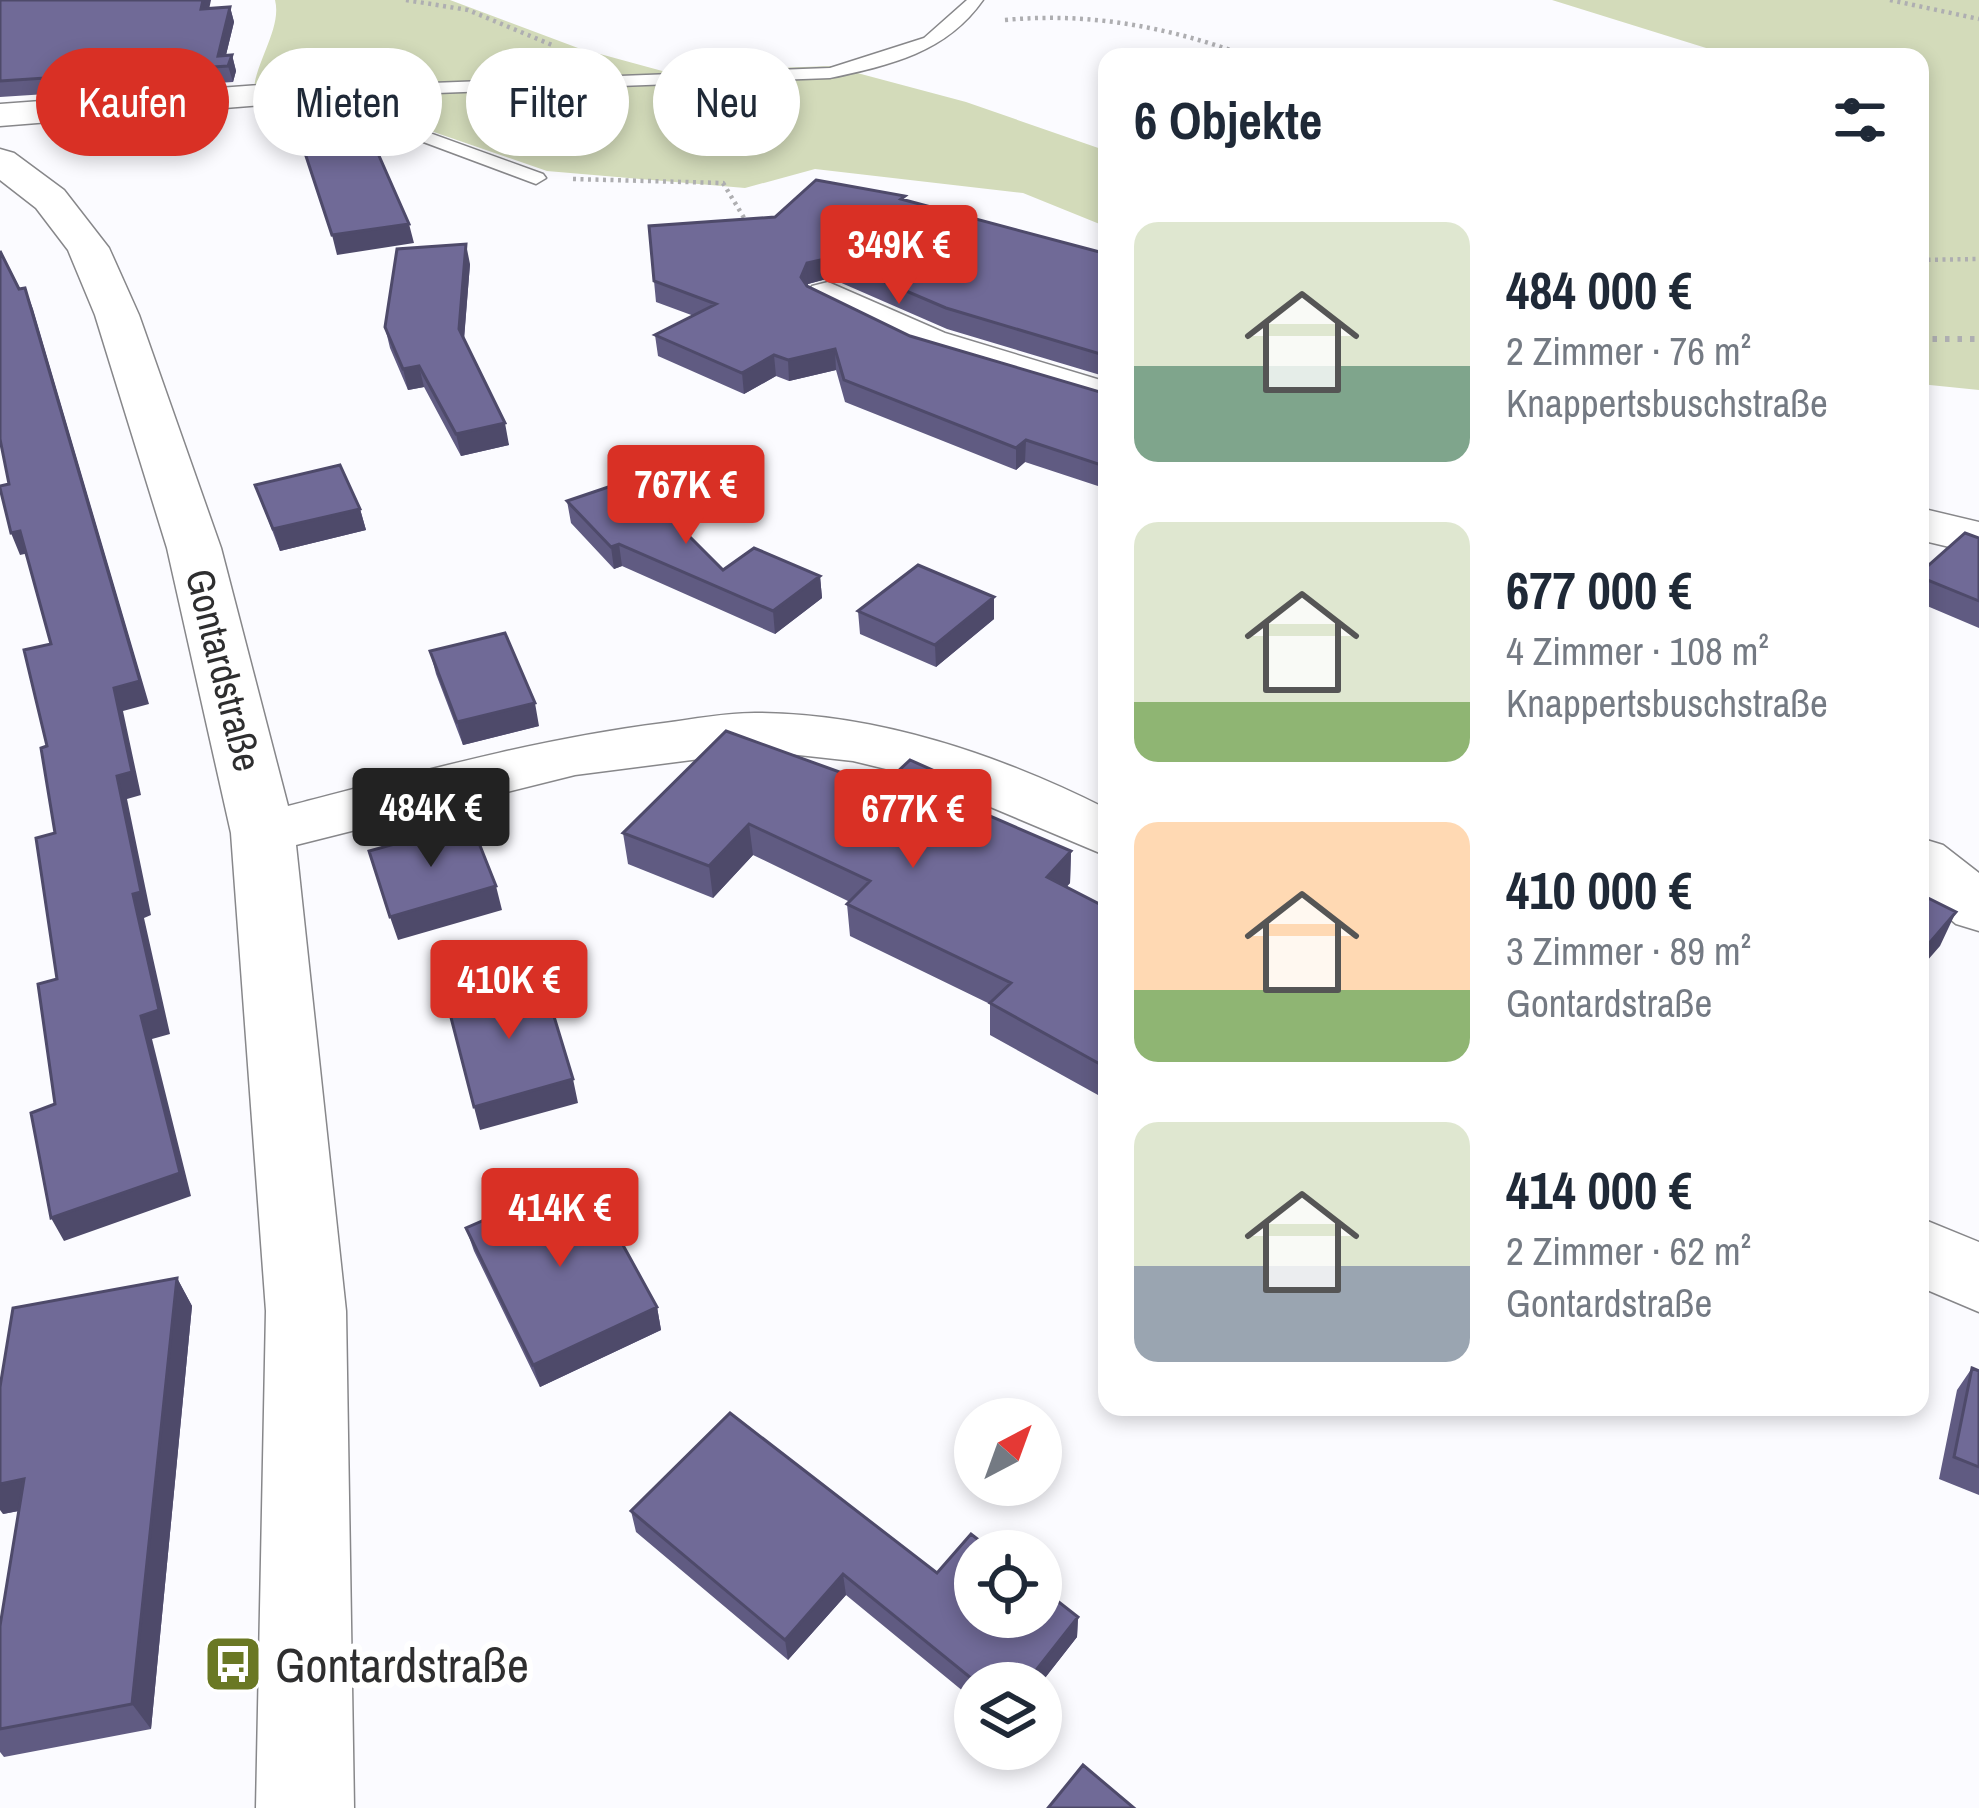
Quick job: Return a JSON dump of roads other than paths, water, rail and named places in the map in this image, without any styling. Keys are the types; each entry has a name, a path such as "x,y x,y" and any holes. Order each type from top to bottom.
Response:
{"street":[{"path":"0,115 253,97"},
{"name":"Gontardstraße","path":"0,161 50,199 88,248 117,315 194,548 263,833 306,1310 305,1808"},
{"path":"828,295 929,343 1098,394"},
{"path":"1929,526 1979,538"},
{"path":"263,833 508,770 630,745 760,732 898,749 986,778 1098,831"},
{"path":"1929,867 1979,908"},
{"path":"1929,1254 1979,1279"}],"lane":[{"path":"442,88 830,73 894,59 943,33 976,0"},
{"path":"442,144 536,178"}],"place":[{"name":"Gontardstraße","path":"233,1664"}]}
